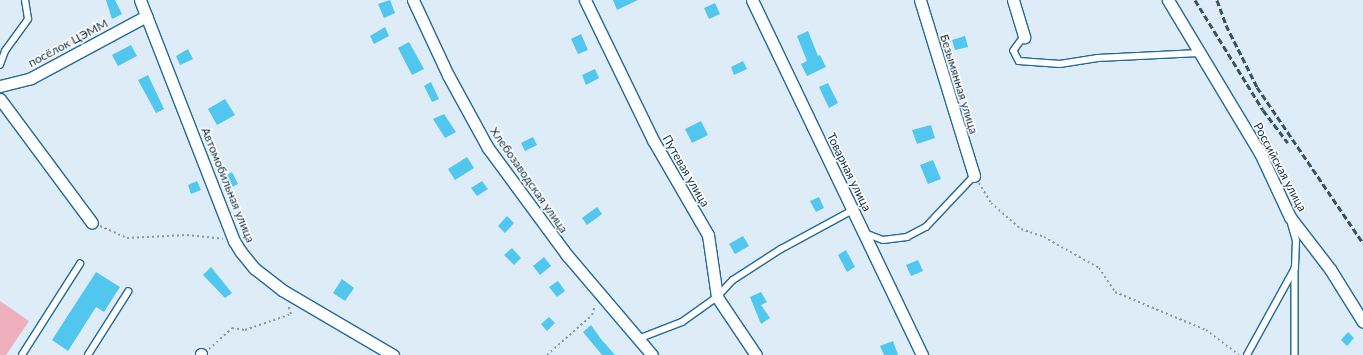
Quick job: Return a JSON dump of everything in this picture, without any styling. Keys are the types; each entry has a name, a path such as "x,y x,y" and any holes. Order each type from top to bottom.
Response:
{"street":[{"name":"Автомобильная улица","path":"140,0 234,241 254,268 282,290 393,355"},
{"name":"Хлебозаводская улица","path":"413,0 448,75 488,148 544,225 599,294 652,355"},
{"name":"Путевая улица","path":"585,0 653,140 708,235 717,297 756,355"},
{"name":"Товарная улица","path":"752,0 854,210 922,355"},
{"name":"Безымянная улица","path":"920,0 974,176"},
{"path":"1014,0 1024,37"},
{"name":"Российская улица","path":"1168,0 1260,153 1290,217 1330,269 1363,322"},
{"name":"посёлок ЦЭММ","path":"0,86 31,78 146,16"},
{"path":"0,99 92,222"}],"lane":[{"path":"0,65 5,51 28,19 26,0"},
{"path":"1024,37 1014,51 1019,61 1060,64 1098,58 1199,53"},
{"path":"864,233 883,240 907,237 926,227 974,176"},
{"path":"638,339 682,322 717,297 733,280 781,249 854,210"},
{"path":"1290,217 1296,242 1295,355"},
{"path":"22,355 80,264"},
{"path":"1247,355 1295,268"},
{"path":"88,355 128,292"}],"path":[{"path":"974,176 991,203 1022,229 1044,237 1099,268 1115,292 1206,330 1239,355"},
{"path":"92,222 127,238 188,235 234,241"},
{"path":"201,355 216,345 232,328 244,330 291,314 282,290"},
{"path":"547,355 592,315 599,294"}],"shaded area":[{"path":"0,301 29,321 6,355 0,355"}],"building":[{"path":"106,0 115,0 122,14 112,19"},
{"path":"390,0 395,13 384,18 378,4"},
{"path":"613,0 638,0 617,10"},
{"path":"715,3 720,14 709,19 704,8"},
{"path":"385,27 389,36 374,44 370,36"},
{"path":"808,31 818,56 820,55 826,67 807,76 801,64 807,61 797,36"},
{"path":"581,34 588,50 578,54 571,39"},
{"path":"965,36 968,47 955,50 952,40"},
{"path":"409,42 424,69 412,75 398,48"},
{"path":"131,45 137,56 118,66 112,55"},
{"path":"188,49 193,59 180,65 176,56"},
{"path":"743,61 747,69 734,75 731,67"},
{"path":"595,69 599,78 586,85 582,75"},
{"path":"148,75 164,109 156,113 138,80"},
{"path":"431,82 439,99 432,102 424,86"},
{"path":"828,83 838,103 829,108 819,87"},
{"path":"225,99 235,115 217,125 208,109"},
{"path":"444,114 456,132 445,138 433,119"},
{"path":"701,121 708,135 692,143 685,129"},
{"path":"931,125 935,138 917,144 912,130"},
{"path":"533,137 537,145 525,151 521,143"},
{"path":"467,157 474,168 455,180 448,169"},
{"path":"933,160 941,179 928,184 920,165"},
{"path":"232,172 238,184 230,188 224,177"},
{"path":"197,181 201,190 191,194 188,185"},
{"path":"482,181 488,189 477,196 471,188"},
{"path":"819,197 824,208 816,212 810,201"},
{"path":"597,207 602,214 587,225 582,218"},
{"path":"507,216 514,223 505,233 498,226"},
{"path":"743,236 749,246 735,254 729,244"},
{"path":"512,248 521,258 514,265 504,255"},
{"path":"846,250 855,267 847,272 838,255"},
{"path":"544,257 551,266 540,275 533,266"},
{"path":"918,260 923,271 911,276 906,265"},
{"path":"211,267 232,293 225,298 203,275"},
{"path":"96,272 120,287 104,312 96,307 68,351 52,340"},
{"path":"342,279 354,288 345,301 333,293"},
{"path":"558,281 565,291 557,297 549,287"},
{"path":"761,292 767,302 761,305 770,318 761,324 750,297"},
{"path":"549,317 555,323 547,331 541,324"},
{"path":"591,325 615,355 602,355 583,332"},
{"path":"1348,332 1354,338 1347,346 1341,340"},
{"path":"893,341 898,355 884,355 880,346"}],"railway":[{"path":"1195,0 1263,110 1288,143"},
{"path":"1217,0 1226,25 1257,87 1363,243"}]}
